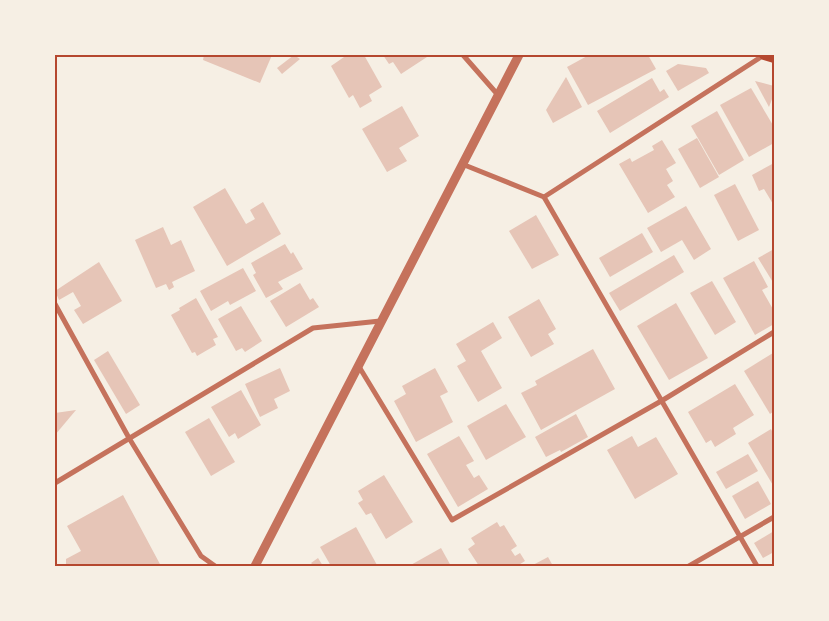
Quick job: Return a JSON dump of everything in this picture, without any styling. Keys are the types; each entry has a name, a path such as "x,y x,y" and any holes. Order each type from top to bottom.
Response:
{"main road":[{"path":"764,55 774,58"}],"street":[{"path":"463,55 498,95"},
{"path":"255,566 519,55"},
{"path":"544,196 764,55"},
{"path":"462,164 544,196 757,566"},
{"path":"55,304 129,438 201,556 215,566"},
{"path":"55,483 313,328 380,321"},
{"path":"358,364 452,520 663,400 774,332"},
{"path":"688,566 774,517"}],"building":[{"path":"204,55 272,55 260,83 203,60"},
{"path":"294,55 300,59 282,74 277,68"},
{"path":"347,55 359,55 360,57 364,55 382,87 369,95 372,101 360,108 353,95 349,98 331,66"},
{"path":"383,55 426,55 427,57 401,74 393,62 389,64"},
{"path":"589,55 648,55 656,69 588,105 567,67"},
{"path":"678,64 706,68 709,73 678,91 666,71"},
{"path":"566,77 582,107 553,123 546,110"},
{"path":"652,78 660,92 664,89 669,97 610,133 597,111"},
{"path":"755,81 774,86 774,94 769,107"},
{"path":"751,88 774,127 774,143 749,157 720,105"},
{"path":"402,106 419,136 399,148 407,161 387,172 362,129"},
{"path":"717,111 744,160 719,175 691,126"},
{"path":"697,138 719,177 700,188 678,149"},
{"path":"662,140 676,163 666,169 673,181 667,185 675,197 648,213 619,164 630,158 632,162 654,150 652,146"},
{"path":"774,163 773,204 764,189 759,191 752,175"},
{"path":"735,184 759,230 738,241 714,195"},
{"path":"225,188 246,224 255,219 250,210 263,202 281,234 227,266 193,207"},
{"path":"686,206 711,249 694,260 682,240 661,252 647,228"},
{"path":"536,215 559,255 532,269 509,231"},
{"path":"163,227 171,245 181,240 195,271 172,282 174,287 169,290 166,284 156,288 135,240"},
{"path":"642,233 653,252 610,277 599,258"},
{"path":"285,244 291,254 293,252 303,269 278,282 283,289 266,298 253,275 256,273 251,263"},
{"path":"774,249 774,284 758,258"},
{"path":"674,255 684,272 620,311 609,293"},
{"path":"754,261 768,287 762,290 774,311 774,324 755,335 723,278"},
{"path":"99,262 122,301 83,324 74,310 81,306 73,292 59,300 55,291"},
{"path":"243,268 256,291 230,305 228,301 211,311 200,291"},
{"path":"712,281 736,322 715,335 690,293"},
{"path":"300,283 310,300 313,298 319,307 286,327 270,301"},
{"path":"196,298 218,337 213,339 216,345 197,356 195,352 192,353 171,315"},
{"path":"539,299 556,329 548,334 554,344 531,357 508,317"},
{"path":"676,303 708,358 669,380 637,326"},
{"path":"241,306 262,341 245,352 242,348 236,351 218,319"},
{"path":"493,322 502,338 481,351 502,388 478,402 457,366 466,361 456,344"},
{"path":"593,349 615,389 541,430 521,393 537,385 535,381"},
{"path":"108,351 140,405 126,414 94,360"},
{"path":"773,353 774,411 770,414 744,371"},
{"path":"280,368 290,391 274,399 278,408 260,417 245,384"},
{"path":"435,368 448,392 440,396 453,422 416,442 394,401 406,394 402,386"},
{"path":"735,384 754,415 733,428 736,434 715,447 711,440 706,443 688,412"},
{"path":"241,390 261,425 238,439 235,433 229,437 211,407"},
{"path":"506,404 526,437 486,460 467,426"},
{"path":"76,410 55,435 55,413"},
{"path":"576,414 588,437 561,452 560,450 546,457 535,437"},
{"path":"209,418 235,462 211,476 185,432"},
{"path":"771,429 774,435 774,487 748,443"},
{"path":"459,436 474,461 466,465 474,478 479,475 488,489 458,507 427,454"},
{"path":"632,436 638,447 656,437 678,474 635,499 607,450"},
{"path":"748,454 758,471 726,489 716,472"},
{"path":"384,475 413,522 386,539 371,513 366,515 358,503 363,500 358,491"},
{"path":"758,481 771,504 745,519 732,496"},
{"path":"123,495 161,566 66,566 66,559 81,551 67,526"},
{"path":"497,522 500,527 504,525 517,546 511,550 515,556 520,553 525,561 517,566 479,566 468,549 475,544 471,538"},
{"path":"356,527 377,565 331,566 320,547"},
{"path":"774,531 774,552 763,558 754,543"},
{"path":"441,548 451,566 409,566"},
{"path":"548,557 553,566 531,566"},
{"path":"318,558 323,566 314,566 311,563"}]}
